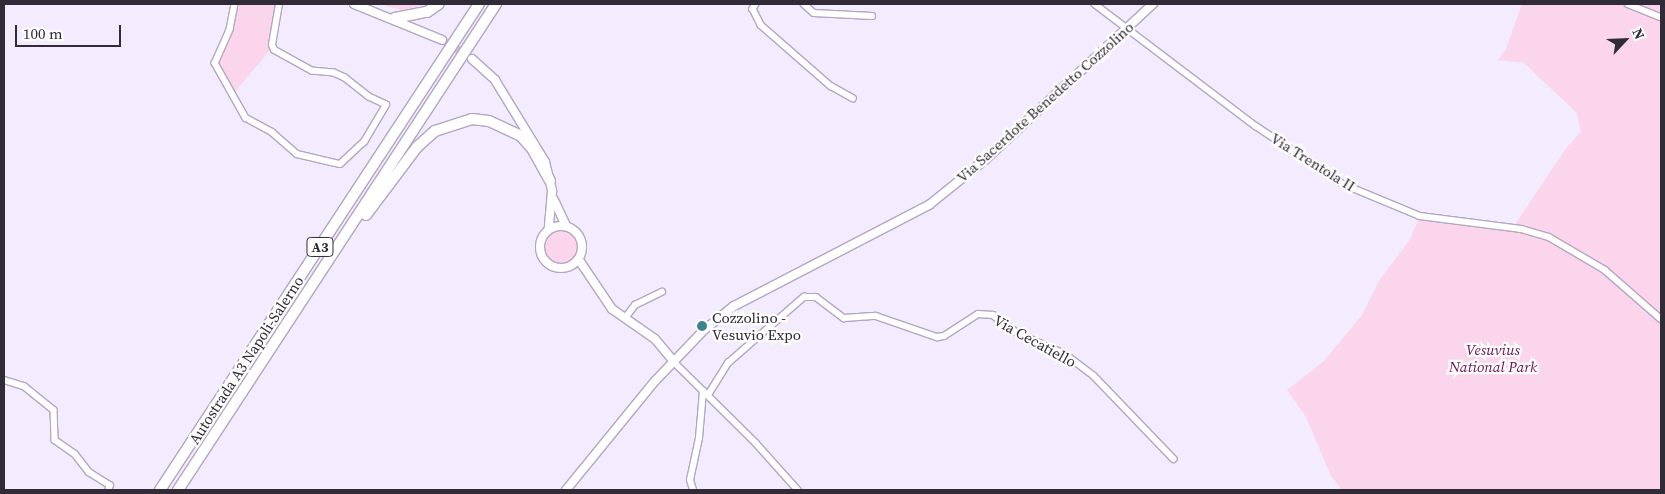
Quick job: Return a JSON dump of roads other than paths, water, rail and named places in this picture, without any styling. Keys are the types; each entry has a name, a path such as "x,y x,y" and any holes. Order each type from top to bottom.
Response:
{"highway":[{"path":"395,18 427,12 439,4"},
{"name":"Autostrada A3 Napoli-Salerno","path":"160,490 479,4"},
{"name":"Autostrada A3 Napoli-Salerno","path":"178,490 496,4"},
{"path":"331,256 355,230 417,147 435,131 453,123 472,119 505,126 533,150 550,181"}],"main road":[{"path":"354,4 395,18 442,40"},
{"name":"Via Sacerdote Benedetto Cozzolino","path":"566,490 674,362 704,330 734,306 930,204 986,159 1153,4"},
{"path":"472,59 495,80 545,162 553,196 566,226"},
{"path":"553,196 549,229 540,242 542,258 554,268 570,267 585,272"},
{"path":"549,229 566,226 573,229 582,244 579,260 585,272 612,309 655,339 674,362"},
{"path":"570,267 579,260"}],"street":[{"path":"235,4 230,30 215,64 246,118 272,132 297,154 340,164 364,142 386,105 334,72 312,71 274,50 272,45 279,4"},
{"path":"756,4 753,9 761,25 831,86 853,98"},
{"path":"804,4 814,13 872,16"},
{"name":"Via Trentola II","path":"1095,4 1256,126 1343,184 1420,216 1520,229 1549,237 1605,270 1661,319"},
{"path":"1628,4 1661,17"},
{"path":"626,317 635,305 662,292"},
{"name":"Via Cecatiello","path":"705,393 728,363 804,297 816,297 844,318 876,316 937,337 944,336 978,314 993,315 1019,334 1066,354 1094,376 1174,459"},
{"path":"674,362 798,490"},
{"path":"4,380 24,386 54,410 54,440 75,454 89,472 110,485 109,490"},
{"path":"693,490 690,480 699,438 705,393"}],"tunnel":[{"path":"442,40 468,56"}],"place":[{"name":"Cozzolino - Vesuvio Expo","path":"702,326"}],"park label":[{"name":"Vesuvius National Park","path":"1493,358"}]}
